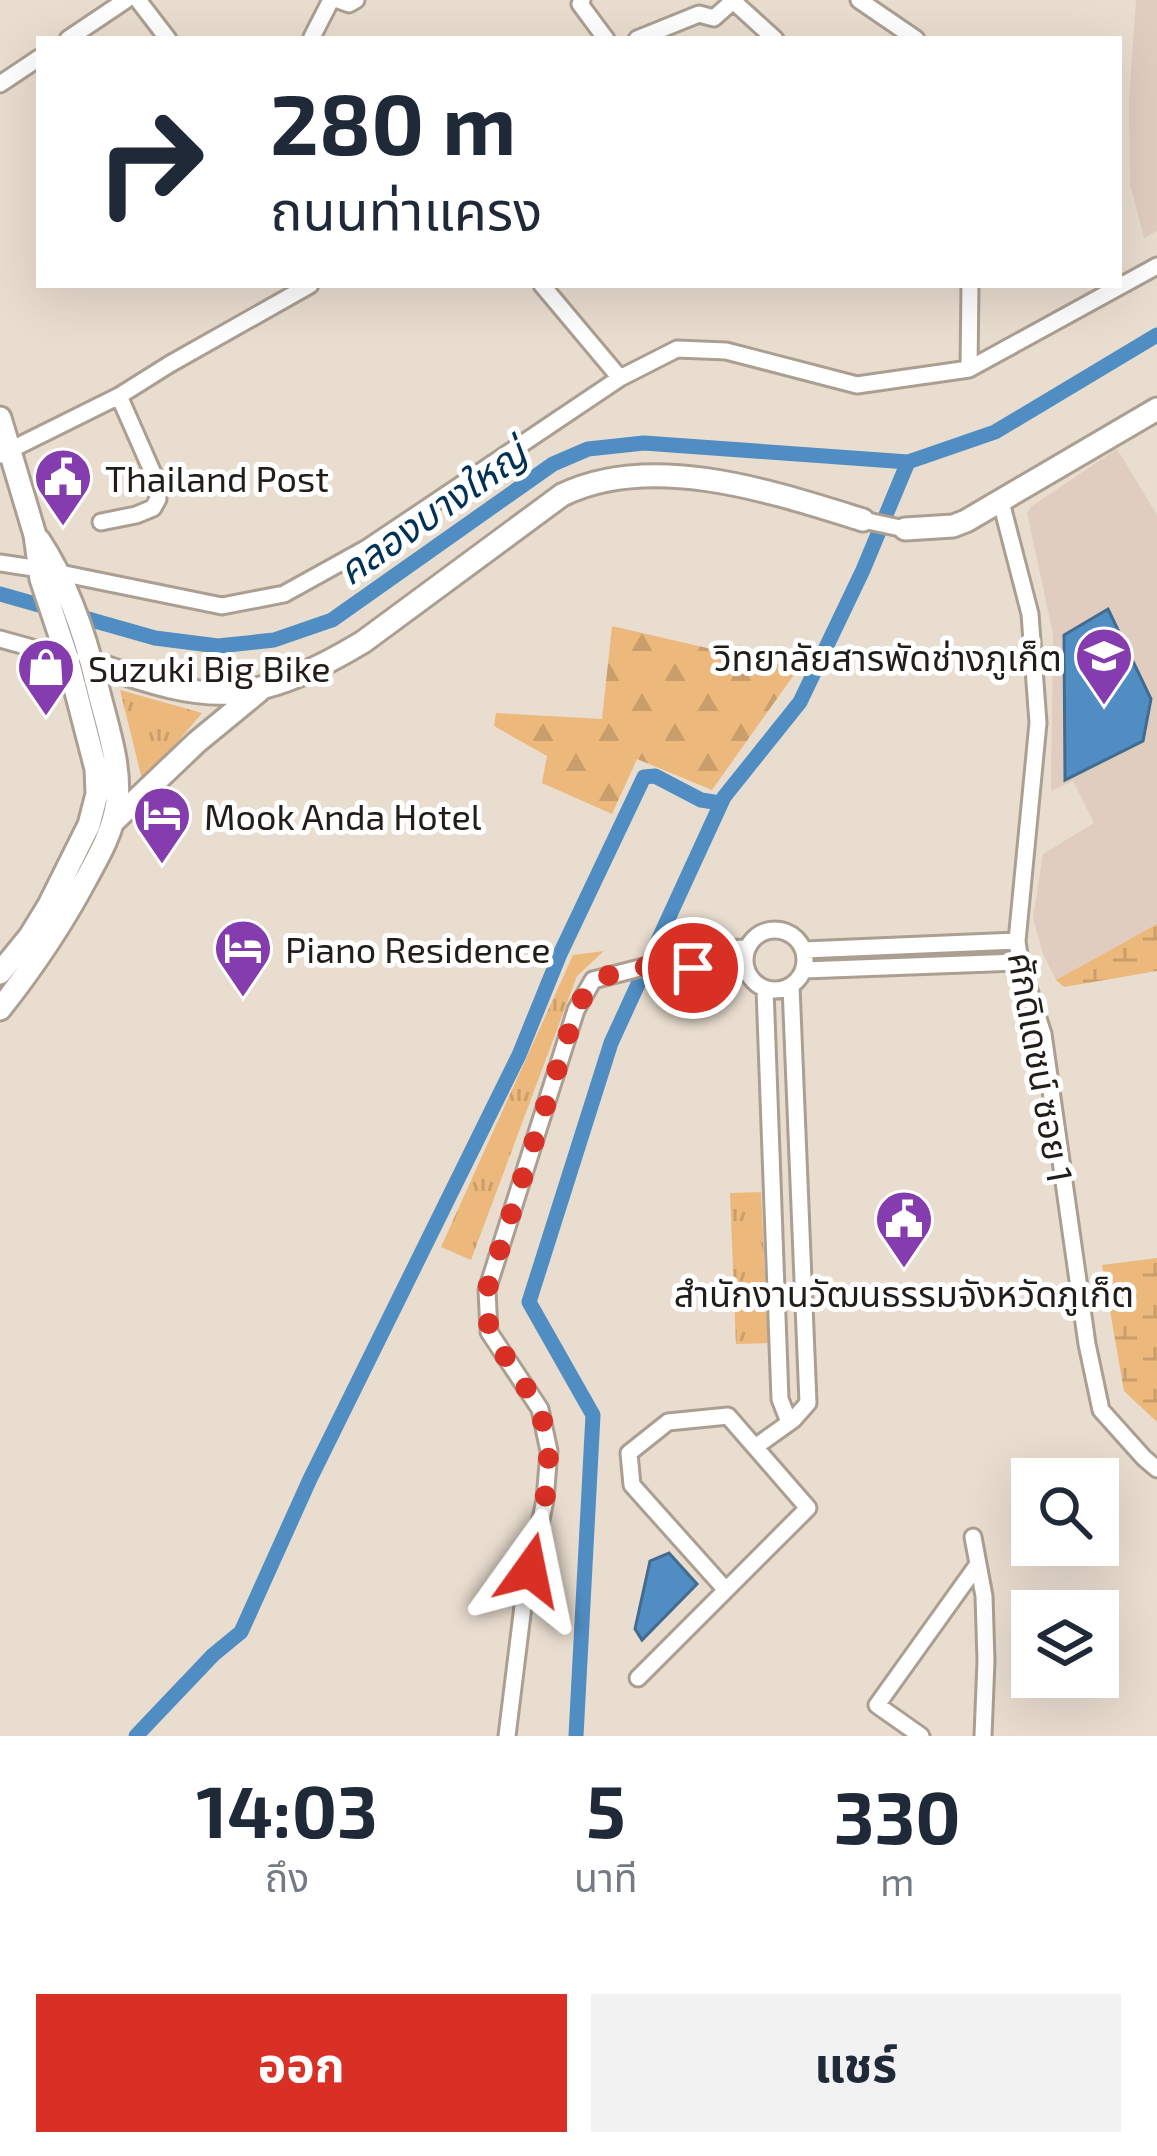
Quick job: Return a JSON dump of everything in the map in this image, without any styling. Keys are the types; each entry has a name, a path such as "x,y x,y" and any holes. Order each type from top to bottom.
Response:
{"street":[{"path":"72,36 126,0"},
{"path":"138,0 166,36"},
{"path":"313,36 334,0 349,4 356,0"},
{"path":"582,0 580,4 604,36"},
{"path":"859,0 912,36"},
{"path":"644,36 699,14 713,17 736,2 772,36"},
{"path":"0,84 36,60"},
{"path":"1122,285 1157,266"},
{"path":"6,453 119,396 301,288"},
{"path":"545,288 620,378"},
{"path":"969,369 970,288"},
{"path":"0,563 222,606 284,595 367,548 620,378 676,349 725,351 857,385 969,369 1117,288"},
{"path":"101,522 154,508 158,499 155,480 119,396"},
{"path":"0,638 67,657 88,652 155,683 229,693 309,671 364,642 540,509 585,484 632,477 694,478 905,530 953,526 1157,409"},
{"path":"0,418 6,453 35,535 88,652 117,775 117,801 107,842 43,955 0,1010"},
{"name":"ศักดิเดชน์ ซอย 1","path":"1001,502 1030,614 1038,723 1017,940 1020,962 1042,1034 1101,1410 1157,1468"},
{"path":"0,973 49,905 82,841 97,794 96,769 60,634 51,576"},
{"path":"113,822 264,686"},
{"path":"669,963 716,973 746,972 765,989 778,990 791,986 804,970 804,950 780,929 760,933 747,948 746,972"},
{"path":"804,950 1017,940"},
{"path":"507,1736 549,1451 540,1409 489,1332 487,1290 576,1010 593,980 714,949 747,948"},
{"path":"804,970 1020,962"},
{"path":"755,1447 808,1403 791,986"},
{"path":"765,989 780,1399 793,1420"},
{"path":"770,1117 796,1115"},
{"path":"774,1228 800,1227"},
{"path":"778,1343 805,1342"},
{"path":"638,1678 808,1508 728,1416 668,1422 629,1453 632,1485 725,1589"},
{"path":"973,1537 984,1596 982,1736"},
{"path":"921,1736 877,1705 978,1564"}],"shaded area":[{"path":"1136,0 1157,0 1157,231 1144,238 1130,184 1129,99"},
{"name":"วิทยาลัยสารพัดช่างภูเก็ต","path":"1117,449 1157,515 1157,924 1056,980 1033,918 1043,854 1094,823 1073,781 1051,791 1053,634 1027,513"}],"green space":[{"path":"612,626 798,669 712,790 637,759 612,814 542,783 547,756 494,726 496,713 602,719"},
{"path":"120,690 202,713 143,783"},
{"path":"1157,924 1157,971 1064,987 1056,980"},
{"path":"604,951 577,976 471,1260 441,1247 573,955"},
{"path":"761,1192 768,1343 736,1344 730,1193"},
{"path":"1157,1258 1157,1422 1124,1391 1102,1265"}],"water":[{"path":"1108,609 1151,699 1143,741 1065,780 1064,635"},
{"path":"669,1553 697,1584 642,1640 635,1629 650,1561"}],"waterway":[{"name":"คลองบางใหญ่","path":"0,594 155,638 218,646 274,640 332,620 553,464 588,449 644,443 908,462 995,432 1157,335"},
{"path":"576,1736 593,1415 529,1302 611,1043 724,797 800,702 908,462"},
{"path":"136,1736 241,1632 310,1479 519,1055 560,954 644,777 655,776 701,800 720,803"}],"place":[{"name":"Thailand Post","path":"63,528"},
{"name":"วิทยาลัยสารพัดช่างภูเก็ต","path":"1104,707"},
{"name":"Suzuki Big Bike","path":"46,718"},
{"name":"Mook Anda Hotel","path":"162,866"},
{"name":"Piano Residence","path":"243,999"},
{"name":"สำนักงานวัฒนธรรมจังหวัดภูเก็ต","path":"904,1270"}],"route":[{"path":"530,1570 545,1500 549,1451 540,1409 489,1332 487,1290 576,1010 593,980 669,963 693,968"}]}
